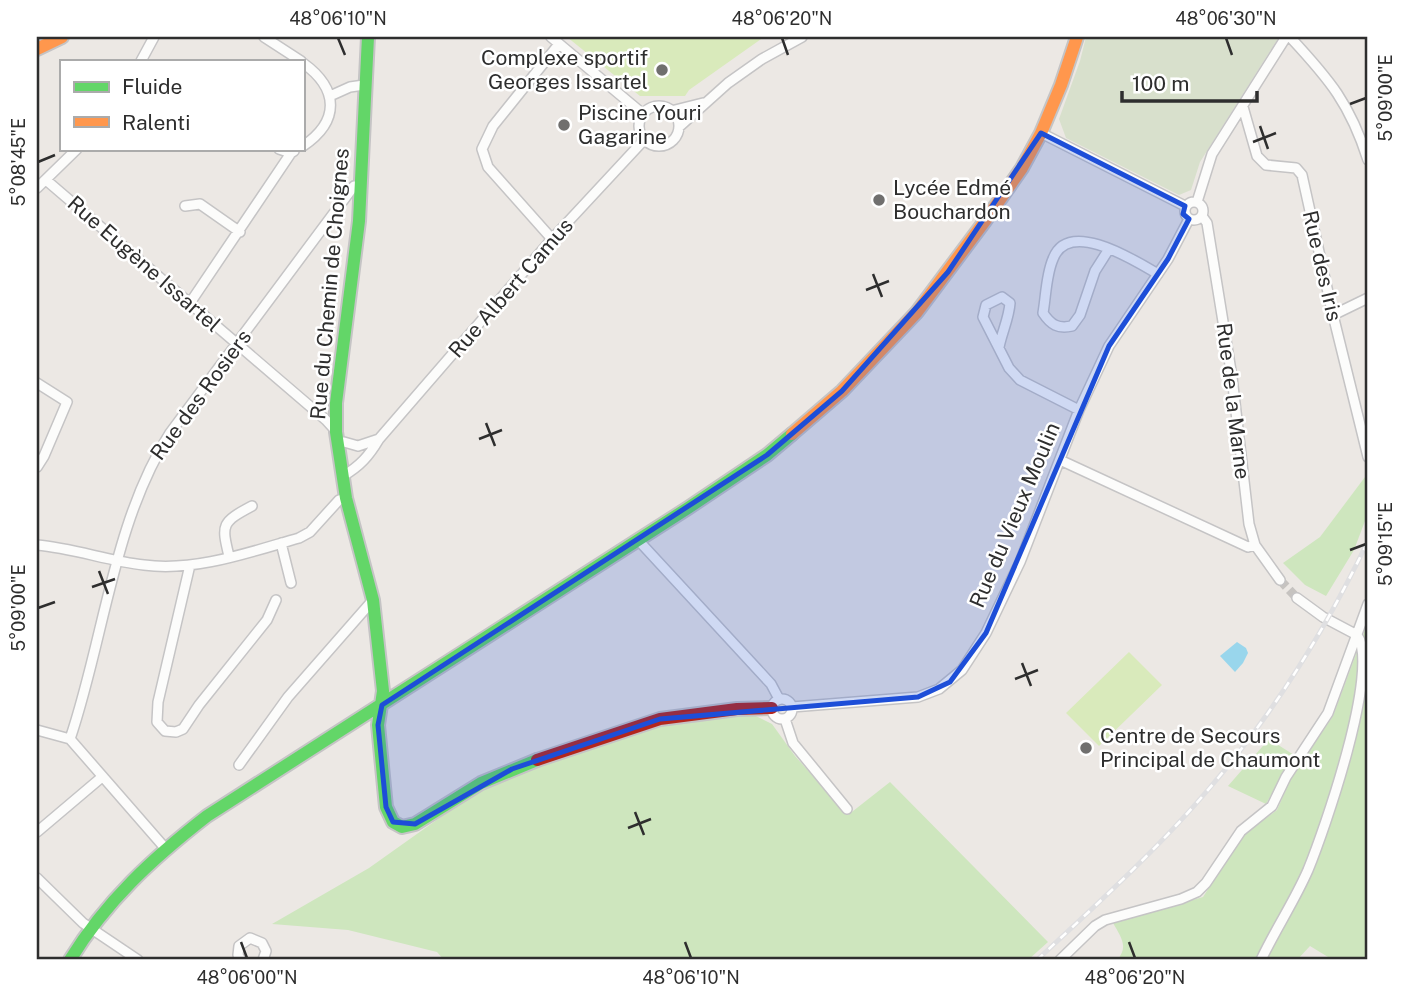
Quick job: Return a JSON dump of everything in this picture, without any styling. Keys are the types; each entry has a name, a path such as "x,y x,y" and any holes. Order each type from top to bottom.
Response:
{"street":[{"path":"144,60 154,37"},
{"path":"264,37 299,60"},
{"name":"Rue du Chemin de Choignes","path":"368,37 359,221 337,403 337,437 346,498 373,600 383,691 378,725 386,807 393,822 402,827 415,824 481,783 512,769 660,719 775,704"},
{"path":"551,37 643,114"},
{"path":"679,127 671,111 659,106 643,114 639,127 644,139 654,146 665,145 674,139 679,127 728,83 762,59 802,37"},
{"path":"1197,202 1212,154 1288,37 1325,75 1347,106 1368,160"},
{"path":"37,50 54,38"},
{"path":"70,960 125,883 207,816 639,541 767,455 842,391 916,312 956,262 1022,168 1041,133 1075,39"},
{"path":"552,239 488,167 482,149 494,126 559,44"},
{"path":"304,64 324,83 330,96 327,122 316,137 304,145"},
{"path":"330,96 350,87 365,85"},
{"path":"671,111 704,103"},
{"name":"Rue des Iris","path":"1243,107 1257,156 1266,165 1296,168 1302,176 1368,457"},
{"path":"1041,133 1185,206"},
{"name":"Rue Albert Camus","path":"343,476 358,467 379,439 552,239 644,139"},
{"path":"37,188 76,150"},
{"path":"190,303 296,150"},
{"name":"Rue Eugène Issartel","path":"46,180 326,420 337,437"},
{"name":"Rue des Rosiers","path":"70,739 92,666 118,560 149,468 236,344 354,186 360,186"},
{"path":"1192,201 1197,202 1203,208 1202,216 1189,219 1185,214 1185,206 1192,201"},
{"path":"185,206 200,204 240,232"},
{"name":"Rue de la Marne","path":"1202,216 1207,223 1228,352 1244,489 1255,545 1280,580"},
{"name":"Rue du Vieux Moulin","path":"792,707 918,697 950,682 968,662 986,633 1020,562 1079,410 1109,346 1158,274 1189,219"},
{"path":"1109,249 1095,271 1080,315 1072,326 1060,328 1049,322 1044,313 1053,259 1065,243 1082,240 1109,249 1158,274"},
{"path":"999,347 1010,303 1002,298 986,305 983,317 1009,368 1020,380 1079,410"},
{"path":"1333,315 1368,298"},
{"path":"37,383 67,402 37,467"},
{"path":"337,437 358,446 366,458"},
{"path":"358,446 379,439"},
{"path":"1060,460 1248,547 1255,545"},
{"path":"37,545 59,547 146,566 190,565 299,538 310,531 340,500 346,498"},
{"path":"229,556 223,533 224,526 231,517 252,506"},
{"path":"639,541 771,684 776,717 785,719"},
{"path":"281,543 291,583"},
{"path":"190,565 158,702 157,722 165,731 176,732 183,729 267,620 276,600"},
{"path":"1261,960 1308,870 1347,752 1361,688 1362,645 1357,635 1323,617 1297,598"},
{"path":"239,765 288,696 373,600"},
{"path":"1060,960 1095,926 1105,920 1189,896 1206,883 1241,831 1272,806 1286,776 1328,713 1368,604"},
{"path":"775,704 788,700 792,707 790,715 785,719"},
{"path":"785,719 793,743 847,809"},
{"path":"37,730 70,739 165,848"},
{"path":"37,832 102,777"},
{"path":"37,878 91,928 138,960"},
{"path":"241,960 238,955 239,946 250,938 262,943 266,960"}],"highlighted area":[{"path":"1041,133 1185,206 1183,214 1189,219 1168,259 1109,346 986,633 950,682 918,697 660,719 512,769 415,824 393,822 386,807 378,725 382,705 767,455 842,391 948,272"}],"green space":[{"name":"Complexe sportif Georges Issartel","path":"567,37 764,37 689,90 685,96 640,96"},
{"path":"1086,37 1279,37 1200,162 1191,190 1179,195 1066,138 1059,119"},
{"path":"1368,473 1368,513 1354,550 1326,596 1305,585 1283,563 1320,537"},
{"path":"1368,622 1368,960 1333,960 1310,946 1297,960 1117,960 1123,946 1113,923 1203,897 1243,835 1277,810 1292,776 1333,716"},
{"path":"1129,652 1162,685 1099,746 1066,713"},
{"path":"754,715 772,724 795,756 848,815 890,782 1048,942 1028,960 444,960 437,952 348,930 272,924 369,868 476,792 550,758 665,724"},
{"path":"1269,739 1294,755 1266,804 1228,786"}],"water":[{"path":"1237,642 1246,648 1248,653 1235,672 1220,656"}],"tunnel":[{"path":"1280,580 1297,598"}],"railway":[{"path":"1037,960 1146,857 1187,814 1254,733 1296,672 1368,541"}],"traffic: fast":[{"path":"368,37 359,221 336,403 336,432 346,498 373,600 383,691 378,725 386,807 393,822 402,827 415,824 481,783 537,760"},
{"path":"70,960 99,919 132,882 207,816 688,508 767,455 792,434"}],"traffic: slow":[{"path":"37,49 62,37"},
{"path":"792,434 842,391 917,312 985,221 1022,168 1041,133 1077,37"}],"traffic: jam":[{"path":"537,760 660,719 737,709 772,708"}],"place":[{"name":"Complexe sportif Georges Issartel","path":"662,70"},
{"name":"Piscine Youri Gagarine","path":"564,125"},
{"name":"Lycée Edmé Bouchardon","path":"879,200"},
{"name":"Centre de Secours Principal de Chaumont","path":"1086,748"}]}
